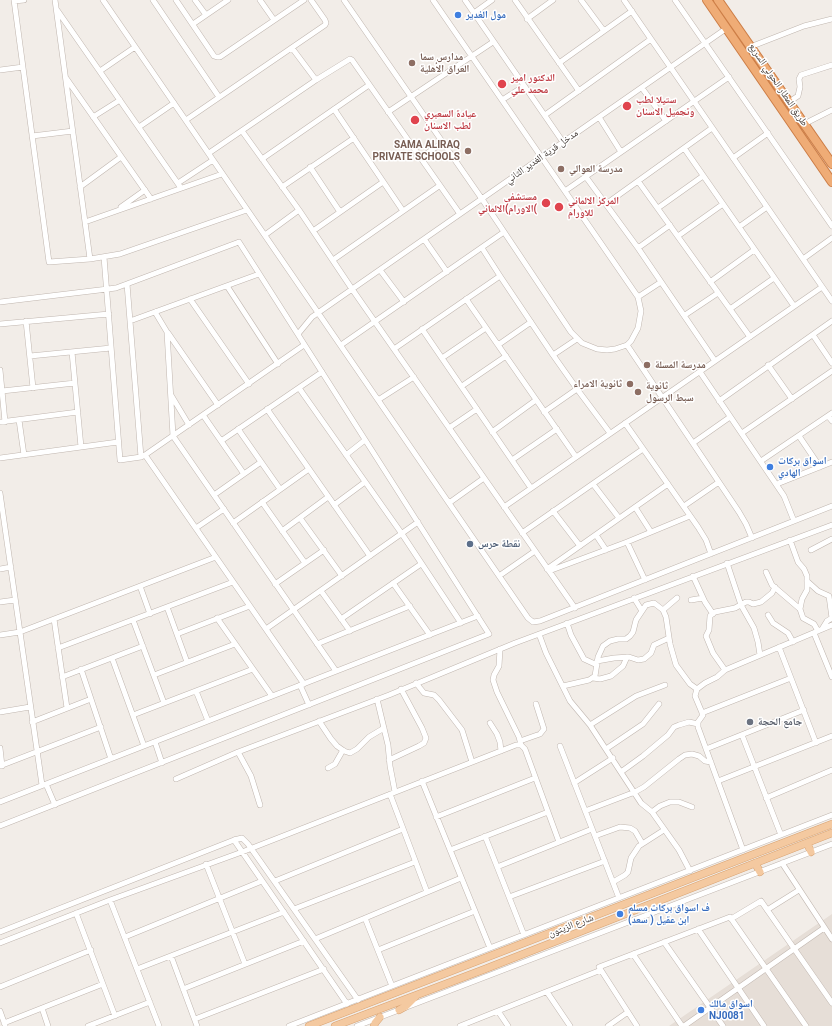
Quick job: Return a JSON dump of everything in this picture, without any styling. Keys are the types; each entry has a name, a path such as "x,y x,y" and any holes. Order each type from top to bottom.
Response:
{"highway":[{"name":"طريق المطار الحولي السريع","path":"707,0 832,182"},
{"name":"طريق المطار الحولي السريع","path":"718,0 814,138 829,154 832,164"},
{"path":"793,125 803,122"},
{"path":"805,144 809,139 814,138"}],"main road":[{"name":"شارع الزيتون","path":"309,1026 319,1018 404,985 462,968 832,824"},
{"path":"796,829 800,837"},
{"name":"شارع الزيتون","path":"335,1026 832,834"},
{"path":"807,843 811,852"},
{"path":"755,863 760,872"},
{"path":"539,930 542,937"},
{"path":"481,960 479,965 482,969 485,969"},
{"path":"462,968 468,972 466,976"},
{"path":"399,1010 422,992"},
{"path":"374,1026 380,1017"}],"street":[{"path":"24,0 14,0 49,262 90,259 135,250 247,210"},
{"path":"55,0 90,259"},
{"path":"103,0 528,618 533,622 540,621 575,608 832,506"},
{"path":"153,0 219,97"},
{"path":"176,0 214,56 217,57 220,57 304,0"},
{"path":"195,0 206,15"},
{"path":"193,24 228,0"},
{"path":"260,0 274,20"},
{"path":"186,120 325,25 326,23 311,0"},
{"path":"344,0 577,339 589,347 597,349 615,349 627,345 635,335 638,328 641,311 638,298 433,0"},
{"path":"465,0 563,142"},
{"path":"474,13 492,0"},
{"path":"515,0 579,91"},
{"path":"528,19 553,0"},
{"path":"581,0 604,31"},
{"path":"624,0 832,301"},
{"path":"676,0 832,226"},
{"path":"56,9 181,188"},
{"path":"559,63 632,11"},
{"path":"750,47 804,26 832,19"},
{"name":"مدخل قرية الغدير الثاني","path":"298,334 312,317 727,28"},
{"path":"545,116 651,39"},
{"path":"388,112 493,42"},
{"path":"100,71 135,47"},
{"path":"292,48 316,80"},
{"path":"209,154 316,80 350,59 460,214"},
{"path":"789,102 798,96 800,87 799,80 801,75 832,65"},
{"path":"0,70 23,66"},
{"path":"565,191 729,77"},
{"path":"65,78 151,199"},
{"path":"262,159 368,85"},
{"path":"502,100 524,86"},
{"path":"642,88 666,121"},
{"path":"93,117 120,100"},
{"path":"139,127 174,103"},
{"path":"334,109 403,211"},
{"path":"803,122 832,110"},
{"path":"599,118 621,152"},
{"path":"606,204 712,128"},
{"path":"32,136 72,130"},
{"path":"242,131 299,210 394,350 575,608"},
{"path":"733,158 768,134"},
{"path":"282,187 354,138"},
{"path":"420,158 442,143"},
{"path":"684,148 794,306"},
{"path":"80,187 121,157"},
{"path":"178,183 213,160"},
{"path":"310,167 340,212"},
{"path":"85,222 222,174"},
{"path":"658,208 703,176"},
{"path":"586,177 685,315 715,361"},
{"path":"638,181 750,337"},
{"path":"313,231 383,182"},
{"path":"333,260 439,186"},
{"path":"117,211 145,190"},
{"path":"678,236 723,204"},
{"path":"739,227 767,207"},
{"path":"264,235 299,210"},
{"path":"638,248 670,226"},
{"path":"341,345 504,232"},
{"path":"803,259 832,238"},
{"path":"424,239 447,272"},
{"path":"0,302 106,290 127,284 239,242 489,634 0,826"},
{"path":"482,248 553,355 610,433"},
{"path":"710,282 754,250"},
{"path":"104,257 120,460 143,456 304,345"},
{"path":"380,270 404,302"},
{"path":"130,321 259,274"},
{"path":"394,350 500,276"},
{"path":"730,309 774,278"},
{"path":"638,298 661,282"},
{"path":"127,284 143,456 196,528 266,629 302,684 309,705"},
{"path":"227,286 278,364"},
{"path":"504,506 822,287"},
{"path":"685,315 718,293"},
{"path":"190,299 249,384"},
{"path":"466,299 576,457"},
{"path":"156,312 167,332 218,405"},
{"path":"0,324 108,314"},
{"path":"26,321 33,388"},
{"path":"719,400 832,321"},
{"path":"498,345 531,322"},
{"path":"442,358 486,328"},
{"path":"422,329 531,488"},
{"path":"167,332 173,436 336,671"},
{"path":"813,335 832,363"},
{"path":"553,355 577,339"},
{"path":"627,345 743,518 752,538"},
{"path":"30,356 111,348"},
{"path":"72,352 81,447"},
{"path":"462,386 506,356"},
{"path":"768,365 792,399"},
{"path":"0,370 2,422 78,412"},
{"path":"742,433 832,371"},
{"path":"221,441 322,372"},
{"path":"700,372 776,484 788,505 794,521"},
{"path":"378,400 414,377"},
{"path":"2,391 75,383"},
{"path":"299,388 402,534 460,623"},
{"path":"544,412 577,389"},
{"path":"170,394 189,425"},
{"path":"492,432 536,400"},
{"path":"267,409 370,556"},
{"path":"449,428 477,409"},
{"path":"761,461 830,414 832,421"},
{"path":"203,416 244,474"},
{"path":"693,443 730,417"},
{"path":"19,420 24,455"},
{"path":"625,423 684,506 706,540 711,554"},
{"path":"238,429 280,489"},
{"path":"512,460 557,429"},
{"path":"798,436 820,467"},
{"path":"346,455 365,440"},
{"path":"0,458 118,442"},
{"path":"522,533 643,449"},
{"path":"214,495 261,462"},
{"path":"776,484 832,462"},
{"path":"233,523 309,469"},
{"path":"449,503 484,478"},
{"path":"334,505 365,482"},
{"path":"684,506 719,482"},
{"path":"593,484 619,518"},
{"path":"548,570 668,484"},
{"path":"0,496 37,752 44,785 55,805"},
{"path":"282,531 328,497"},
{"path":"262,502 305,563"},
{"path":"635,507 651,532"},
{"path":"196,528 224,510"},
{"path":"553,511 580,546"},
{"path":"548,570 606,550 690,516"},
{"path":"300,518 342,576"},
{"path":"266,629 418,522"},
{"path":"176,779 238,752 377,699 567,623 832,525"},
{"path":"596,535 606,550"},
{"path":"790,540 798,562 804,569 807,581 807,590 802,599 800,609"},
{"path":"811,550 832,540"},
{"path":"627,542 645,580"},
{"path":"275,584 324,550"},
{"path":"499,576 535,551"},
{"path":"0,635 20,632 216,557"},
{"path":"727,563 741,605 754,628 760,655"},
{"path":"342,619 421,564"},
{"path":"0,569 11,567"},
{"path":"766,572 775,587 800,609 804,618 814,624 829,662 832,677"},
{"path":"693,576 703,598 713,614"},
{"path":"807,581 818,591 829,596 832,618 827,621 818,631"},
{"path":"58,648 233,582"},
{"path":"394,583 430,635"},
{"path":"140,586 150,614"},
{"path":"725,670 713,653 706,636 709,630 710,616 715,612 735,608 749,602 753,604 761,602 772,593 775,587"},
{"path":"321,591 350,631"},
{"path":"634,598 642,611"},
{"path":"663,610 677,598"},
{"path":"691,600 703,598"},
{"path":"0,602 15,600"},
{"path":"593,678 595,676 597,663 603,646 610,641 626,639 630,636 633,632 636,620 646,605 654,602 663,610 666,617 669,638 676,665 690,684 697,689"},
{"path":"177,634 250,606"},
{"path":"317,644 410,606"},
{"path":"167,607 187,662"},
{"path":"768,615 773,624 788,633 793,642"},
{"path":"0,802 478,616"},
{"path":"218,618 272,696"},
{"path":"54,619 67,708"},
{"path":"133,620 164,703"},
{"path":"567,623 581,656 584,659 597,663 627,657 638,660 644,659 651,652 654,645 669,638"},
{"path":"743,850 698,724 702,717 702,713 695,696 697,689 705,683 718,677 725,670 832,625"},
{"path":"539,634 546,653 570,702 590,725 641,803 652,812 679,850 690,871"},
{"path":"154,675 236,644"},
{"path":"62,676 143,646"},
{"path":"779,647 816,743"},
{"path":"500,649 499,666 494,674 493,680 497,692 525,749 559,842"},
{"path":"562,686 584,682 593,678 600,679 611,676 623,666 627,657"},
{"path":"112,658 144,746"},
{"path":"81,669 111,758"},
{"path":"133,715 253,669"},
{"path":"702,713 791,678"},
{"path":"416,683 424,693 434,695 439,700 462,730 472,762"},
{"path":"590,725 636,696 665,685"},
{"path":"389,760 419,746 424,743 426,738 401,689"},
{"path":"196,691 208,721"},
{"path":"32,722 91,699"},
{"path":"377,699 384,728 392,793 403,829 427,892"},
{"path":"0,943 110,900 242,852 521,743 540,734 544,729 536,704"},
{"path":"606,749 643,724 659,704"},
{"path":"0,712 30,707"},
{"path":"706,749 804,710"},
{"path":"319,721 331,739 343,750 350,753 357,749 369,736 384,728"},
{"path":"621,772 663,739 674,727 679,724 689,722 698,724"},
{"path":"490,723 497,734 501,751"},
{"path":"0,748 1,766 101,727"},
{"path":"742,735 781,835"},
{"path":"718,781 832,736"},
{"path":"155,742 162,763"},
{"path":"560,746 619,898"},
{"path":"328,768 335,764 343,750"},
{"path":"238,752 251,776 260,804"},
{"path":"585,811 635,792 644,787 685,755 692,754 699,756 704,761 711,762"},
{"path":"574,783 613,758"},
{"path":"766,798 832,770"},
{"path":"436,817 535,778"},
{"path":"422,781 490,948"},
{"path":"652,812 660,806 670,802 679,802 692,807"},
{"path":"450,850 548,812"},
{"path":"289,1026 319,1018 392,986 404,985 490,948 832,815"},
{"path":"595,836 620,827 630,828 635,831 642,844"},
{"path":"275,881 403,829"},
{"path":"497,867 592,829"},
{"path":"613,882 628,872 634,852 642,844 664,830"},
{"path":"485,836 524,936"},
{"path":"0,932 242,838 246,841 275,881 358,1000"},
{"path":"234,840 348,1004"},
{"path":"357,1026 832,844"},
{"path":"509,897 605,861"},
{"path":"294,909 415,862"},
{"path":"782,863 832,939"},
{"path":"206,864 245,964"},
{"path":"315,939 461,878"},
{"path":"125,937 262,881"},
{"path":"767,910 799,890"},
{"path":"110,900 159,1026"},
{"path":"637,1026 599,967 730,917 731,919 760,901 832,1003"},
{"path":"378,950 475,911"},
{"path":"137,969 284,912"},
{"path":"76,913 115,1016"},
{"path":"365,918 392,986"},
{"path":"731,919 806,1026"},
{"path":"633,954 683,1026 824,928"},
{"path":"698,929 737,989 764,1026"},
{"path":"183,989 304,941"},
{"path":"664,942 723,1026"},
{"path":"0,987 91,950"},
{"path":"171,956 198,1026"},
{"path":"195,1019 324,969"},
{"path":"460,1026 601,970"},
{"path":"0,1011 5,1024 103,984"},
{"path":"547,992 569,1025"},
{"path":"88,1026 150,1002"},
{"path":"42,1008 48,1026"},
{"path":"498,1011 507,1026"},
{"path":"608,1026 628,1012"}],"shaded area":[{"path":"832,914 832,1026 669,1026"}],"place":[{"name":"مول الغدير","path":"458,15"},
{"name":"مدارس سما العراق الأهلية","path":"412,63"},
{"name":"الدكتور امير محمد علي","path":"502,84"},
{"name":"ستيلا لطب وتجميل الاسنان","path":"627,106"},
{"name":"عيادة السعبري لطب الاسنان","path":"415,120"},
{"name":"SAMA ALIRAQ PRIVATE SCHOOLS","path":"468,151"},
{"name":"مدرسة العوالي","path":"561,169"},
{"name":"مستشفى الاورام)الالماني(","path":"546,203"},
{"name":"المركز الالماني للاورام","path":"559,207"},
{"name":"مدرسة المسلة","path":"647,365"},
{"name":"ثانوية الامراء","path":"630,384"},
{"name":"ثانوية سبط الرسول","path":"638,392"},
{"name":"اسواق بركات الهادي","path":"770,467"},
{"name":"نقطة حرس","path":"470,544"},
{"name":"جامع الحجة","path":"750,722"},
{"name":"ف اسواق بركات مسلم ابن عقيل ( سعد)","path":"620,914"},
{"name":"اسواق مالك NJ0081","path":"701,1010"}]}
